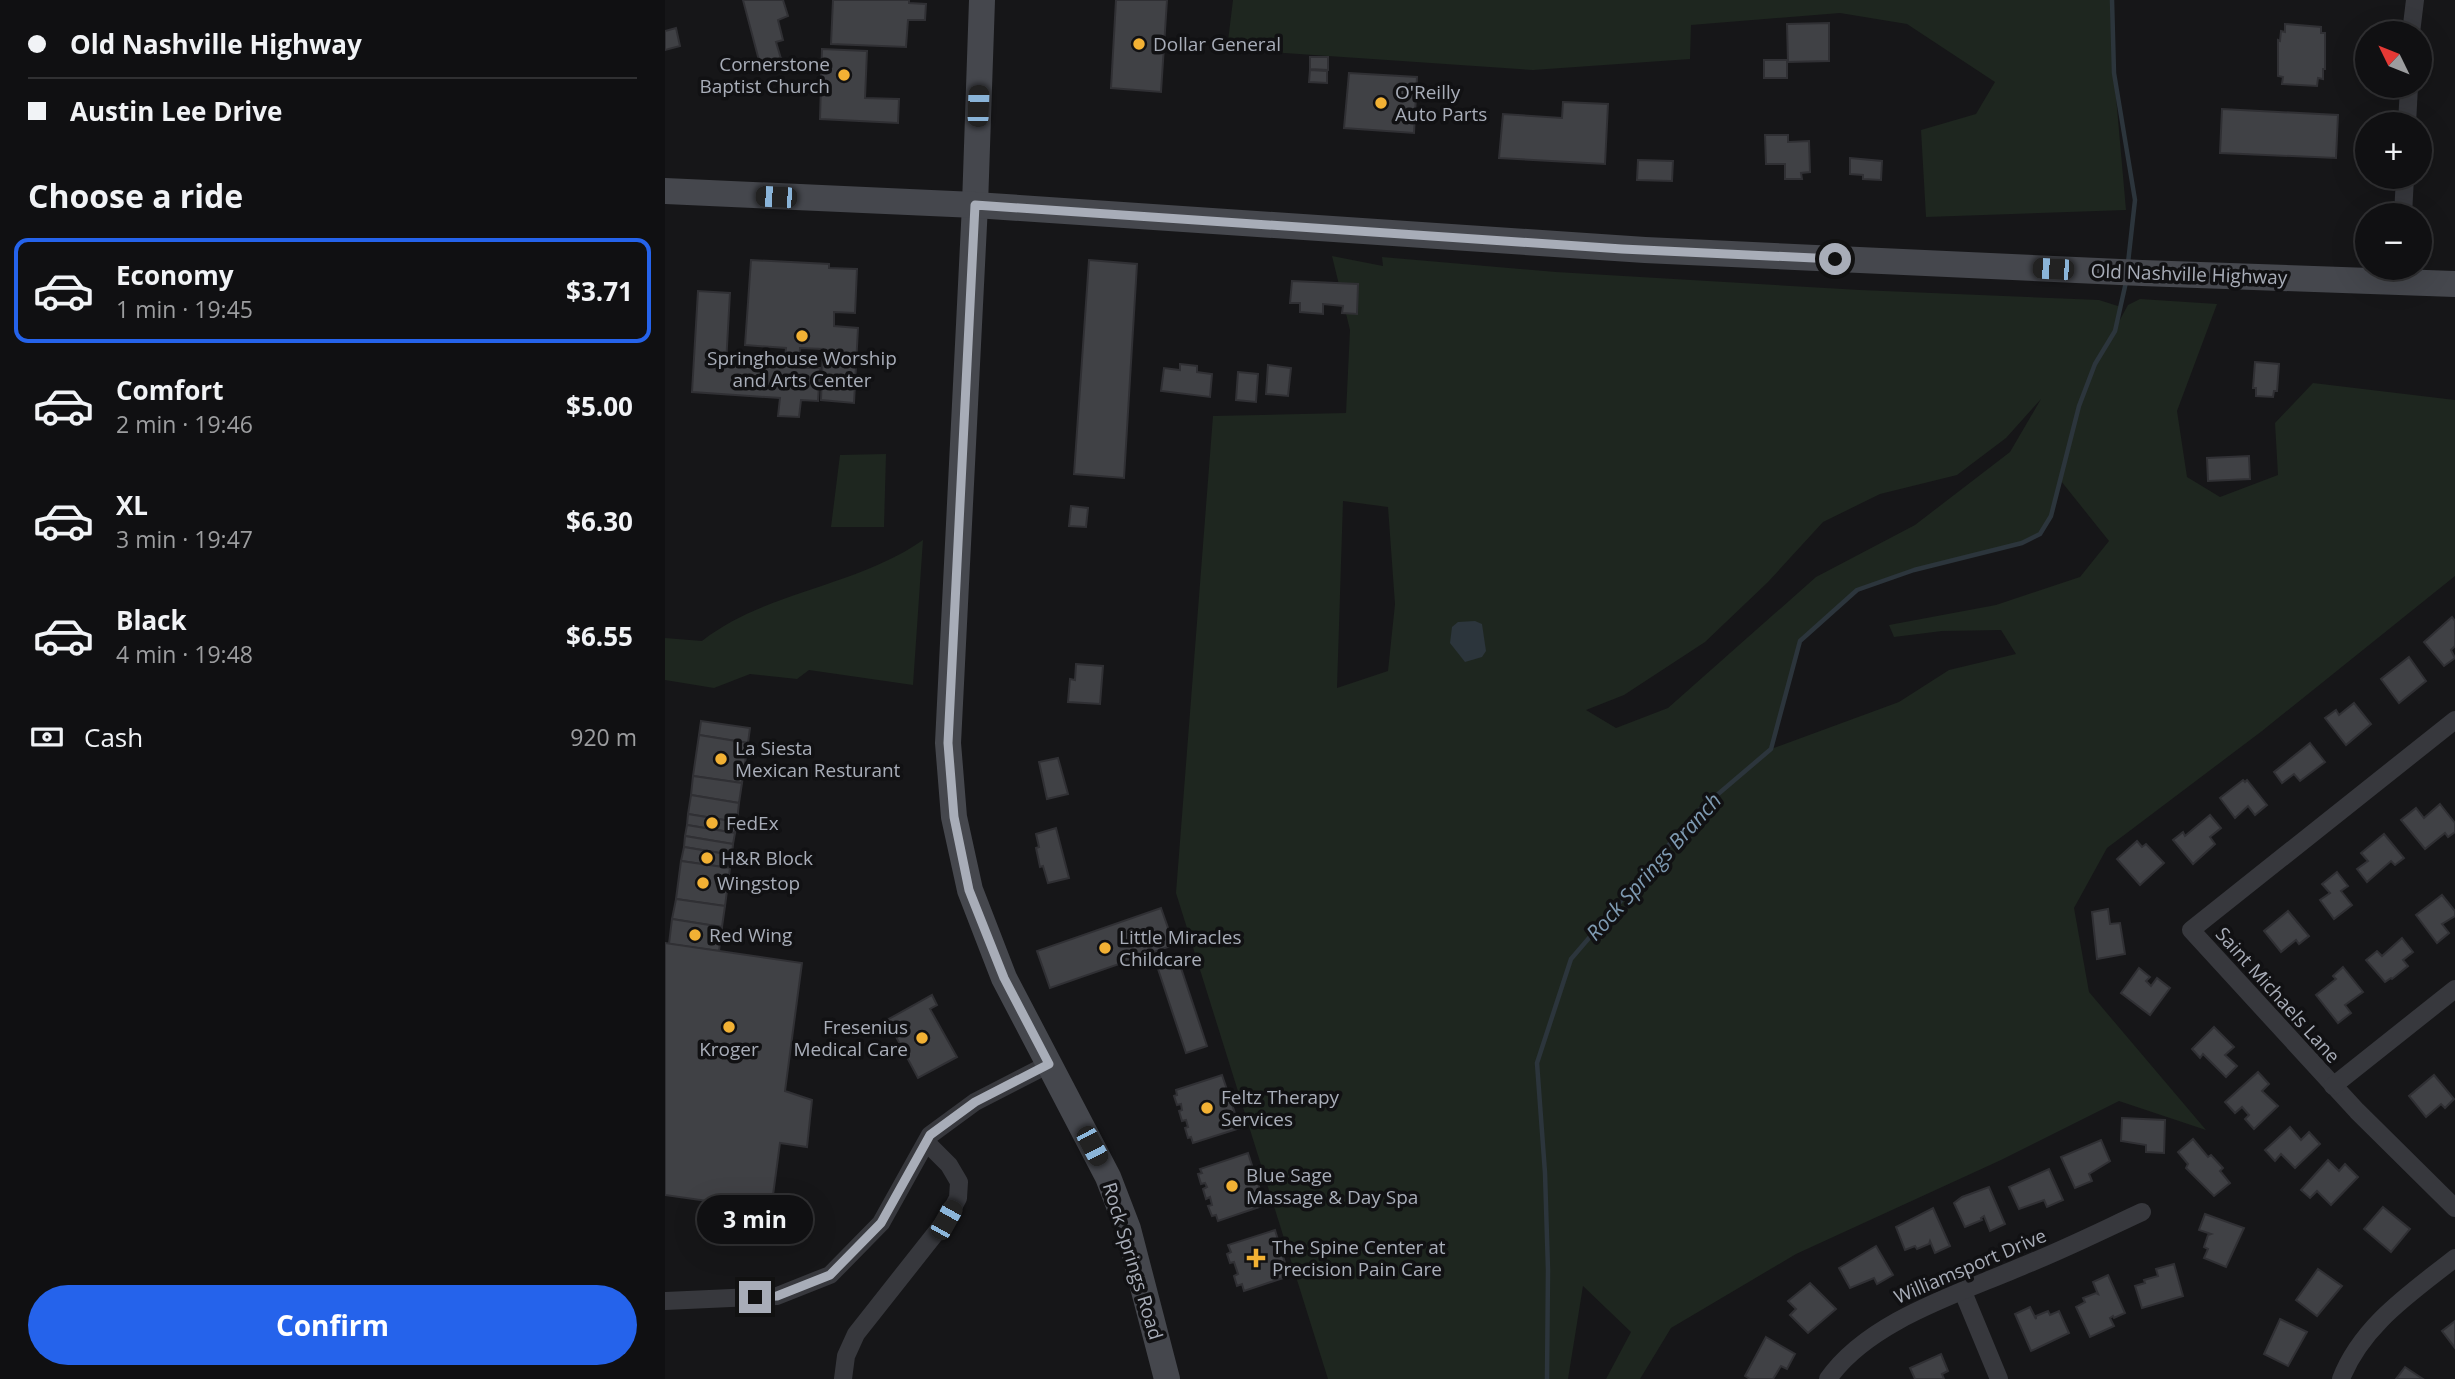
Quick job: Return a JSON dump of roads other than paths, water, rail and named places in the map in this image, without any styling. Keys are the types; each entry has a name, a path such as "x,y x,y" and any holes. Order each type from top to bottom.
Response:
{"main road":[{"name":"Rock Springs Road","path":"982,0 975,205 948,743 954,817 969,890 1004,978 1112,1187 1128,1229 1167,1379"},
{"name":"Old Nashville Highway","path":"665,191 975,205 1645,250 2142,273 2355,275"},
{"name":"Old Nashville Highway","path":"2431,280 2455,284"}],"street":[{"path":"2412,21 2415,0"},
{"name":"Saint Michaels Lane","path":"2455,720 2191,930 2333,1086 2455,1208"},
{"path":"2333,1086 2455,989"},
{"path":"665,1301 777,1296 830,1275 881,1223 930,1135 975,1102 1049,1064"},
{"path":"843,1379 846,1356 856,1334 946,1220 958,1198 959,1182 950,1165 927,1143"},
{"name":"Williamsport Drive","path":"1828,1379 1853,1349 1895,1322 2142,1212"},
{"path":"2341,1379 2357,1346 2379,1320 2455,1258"},
{"path":"1963,1292 1999,1379"}],"waterway":[{"name":"Rock Springs Branch","path":"2112,0 2114,73 2135,200 2128,263"},
{"name":"Rock Springs Branch","path":"1547,1379 1545,1173 1537,1063 1571,959 1697,812 1771,749 1800,641 1857,590 1914,570 2022,543 2040,534 2051,516 2079,406 2095,364 2115,331 2126,282"}],"place":[{"name":"Dollar General","path":"1139,44"},
{"name":"Cornerstone Baptist Church","path":"844,75"},
{"name":"O'Reilly Auto Parts","path":"1381,103"},
{"name":"Springhouse Worship and Arts Center","path":"802,336"},
{"name":"La Siesta Mexican Resturant","path":"721,759"},
{"name":"FedEx","path":"712,823"},
{"name":"H&R Block","path":"707,858"},
{"name":"Wingstop","path":"703,883"},
{"name":"Red Wing","path":"695,935"},
{"name":"Little Miracles Childcare","path":"1105,948"},
{"name":"Kroger","path":"729,1027"},
{"name":"Fresenius Medical Care","path":"922,1038"},
{"name":"Feltz Therapy Services","path":"1207,1108"},
{"name":"Blue Sage Massage & Day Spa","path":"1232,1186"},
{"name":"The Spine Center at Precision Pain Care","path":"1256,1258"}]}
